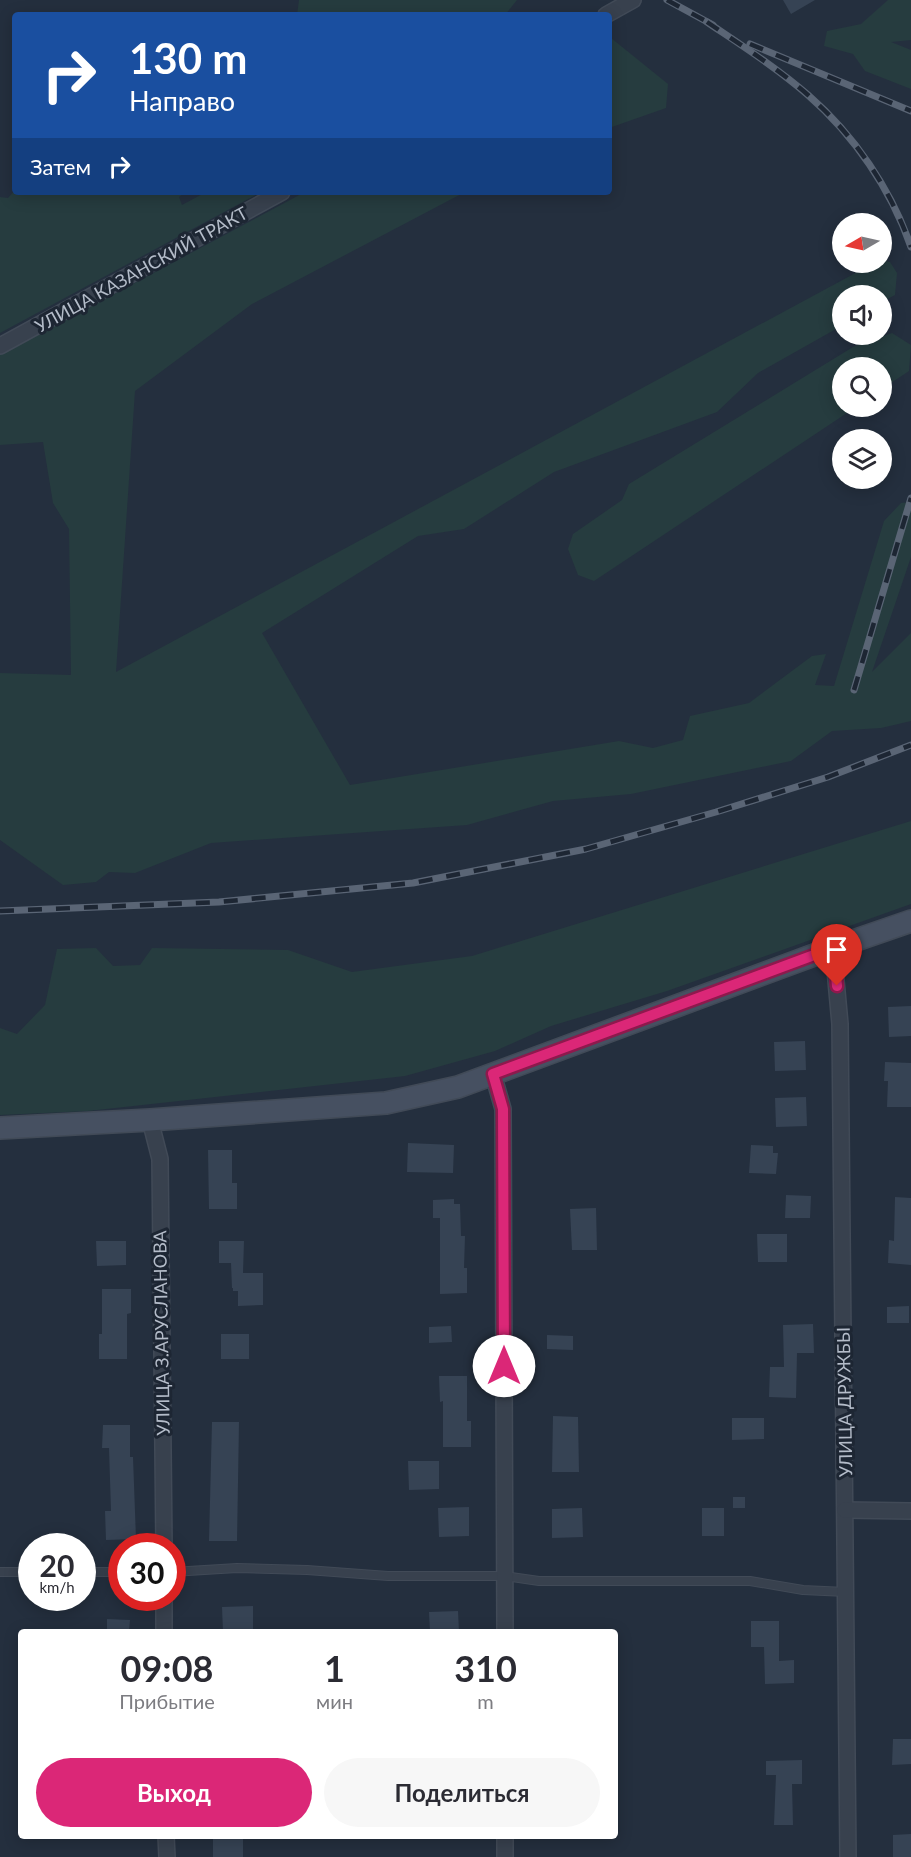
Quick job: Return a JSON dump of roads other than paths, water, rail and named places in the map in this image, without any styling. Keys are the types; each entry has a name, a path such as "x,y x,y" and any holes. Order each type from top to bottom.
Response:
{"street":[{"path":"611,12 633,0"},
{"name":"УЛИЦА КАЗАНСКИЙ ТРАКТ","path":"0,346 277,195"},
{"path":"0,1128 386,1103 458,1087 911,921"},
{"name":"УЛИЦА ДРУЖБЫ","path":"833,948 840,1024 848,1857"},
{"path":"493,1074 503,1109 504,1629"},
{"name":"УЛИЦА З.АРУСЛАНОВА","path":"150,1120 160,1159 164,1533"},
{"path":"845,1510 911,1511"},
{"path":"164,1611 164,1629"},
{"path":"166,1839 167,1857"},
{"path":"505,1839 505,1857"}],"lane":[{"path":"186,1571 237,1568 388,1576 504,1576 539,1581 750,1581 803,1590 846,1592"},
{"path":"0,1572 18,1572"}],"railway":[{"path":"667,0 713,25"},
{"path":"707,22 796,85 841,127 882,184 903,225 911,247"},
{"path":"750,44 911,111"},
{"path":"854,690 911,498"},
{"path":"0,911 219,902 413,883 586,849 828,777 911,745"}]}
